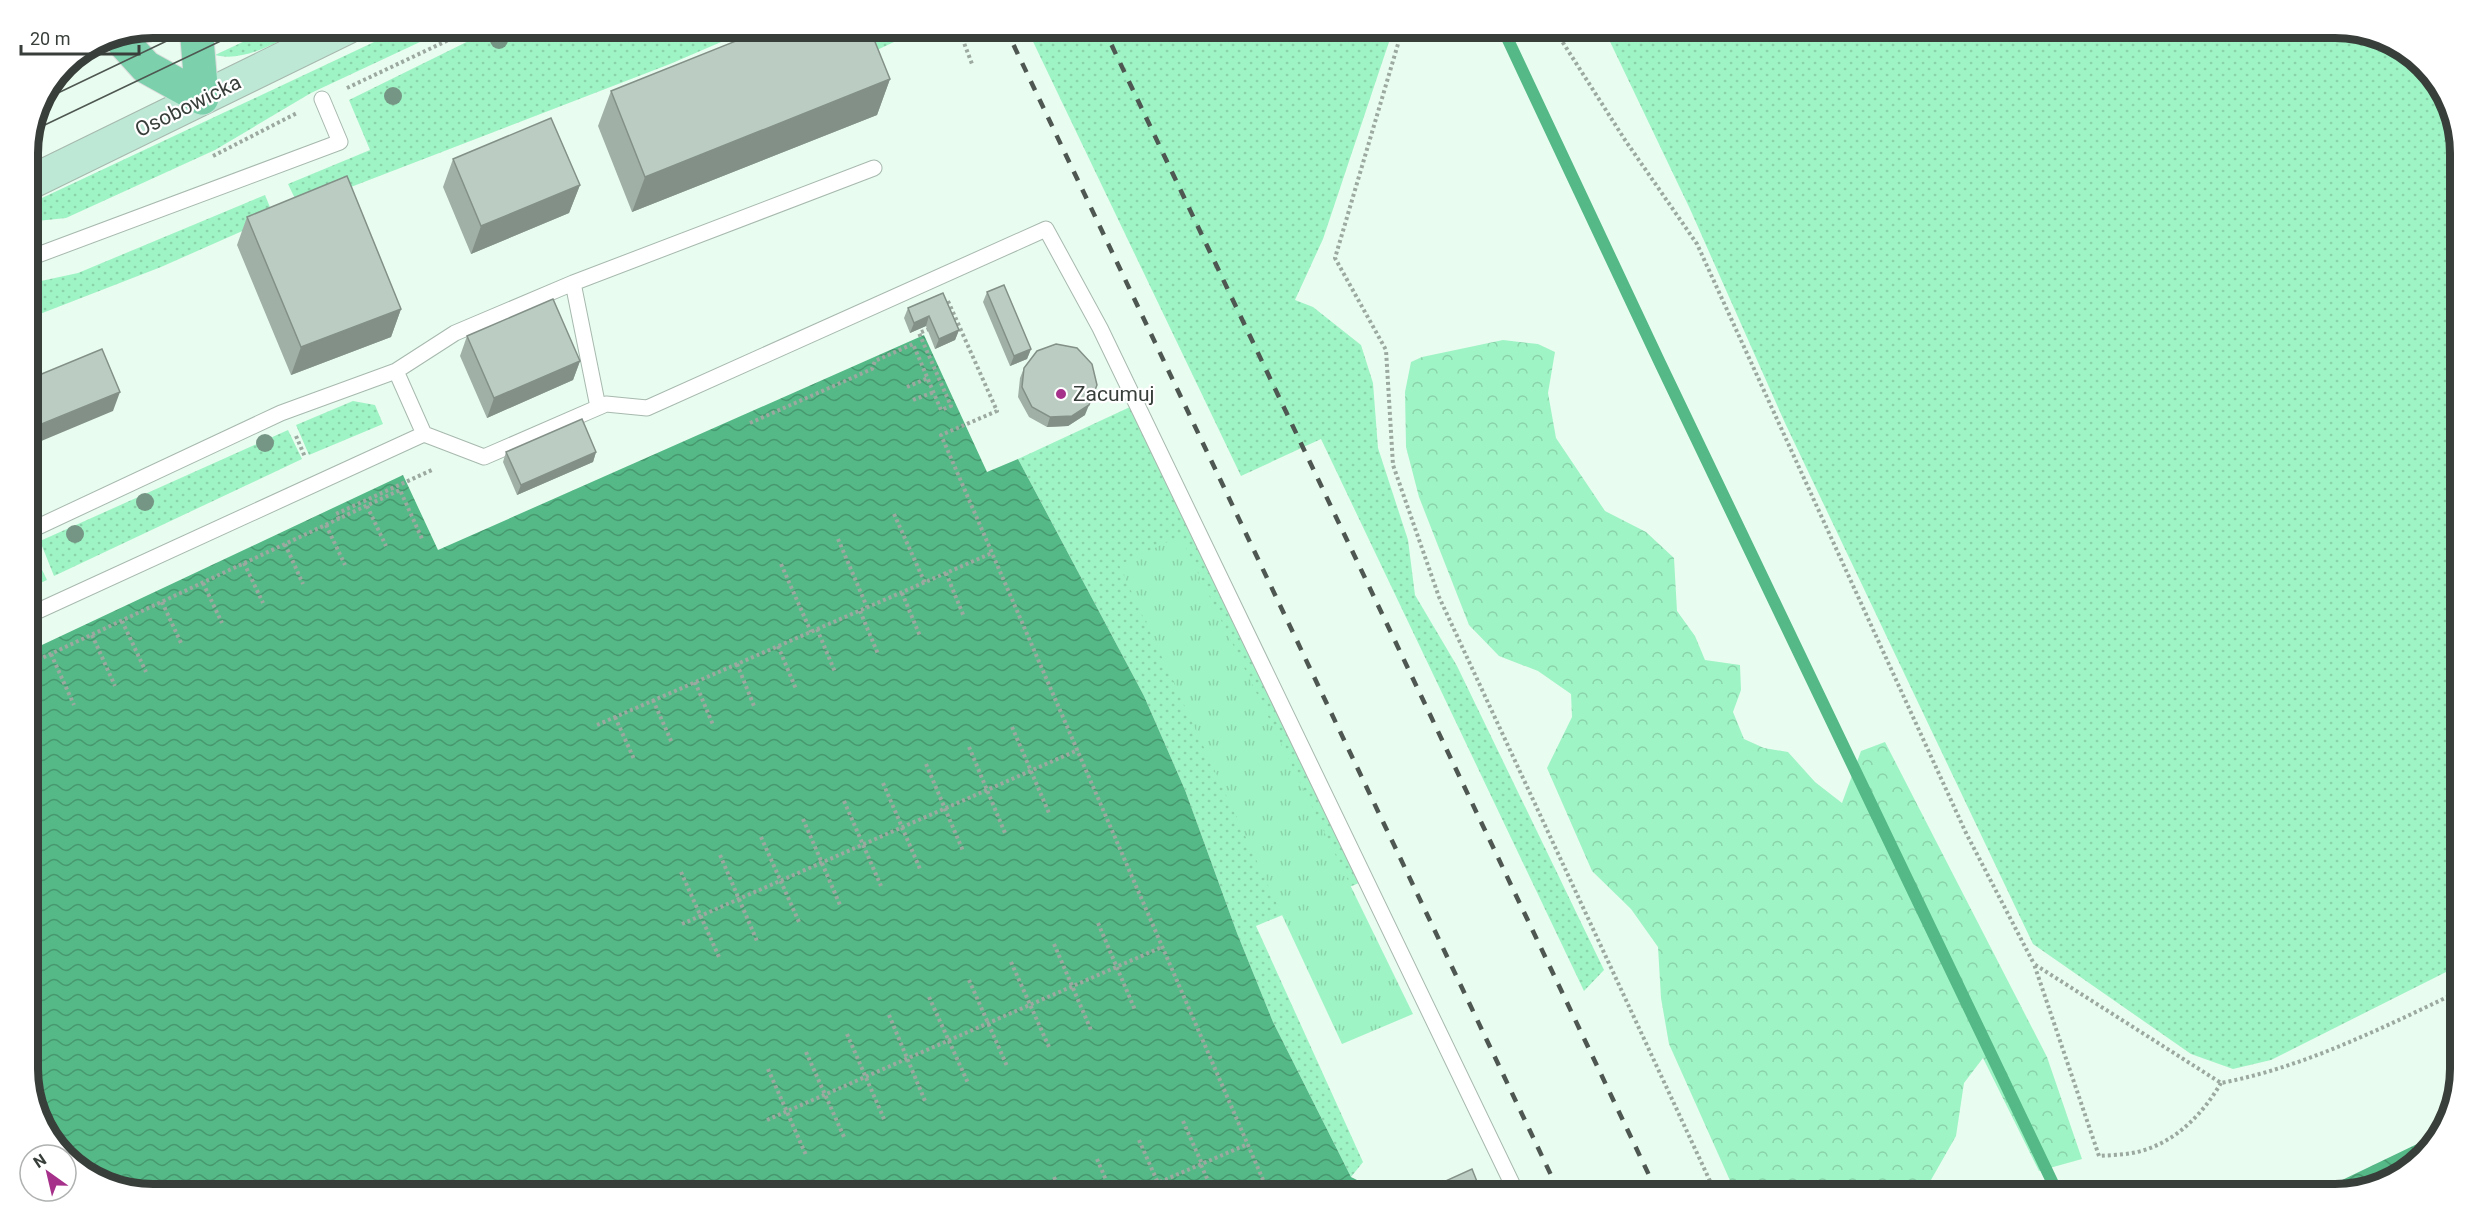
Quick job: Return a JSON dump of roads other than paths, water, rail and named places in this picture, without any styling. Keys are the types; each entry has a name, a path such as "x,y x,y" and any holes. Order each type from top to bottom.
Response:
{"main road":[{"path":"197,38 202,98"},
{"path":"122,41 146,67 202,98"}],"street":[{"name":"Osobowicka","path":"38,179 325,38"}],"lane":[{"path":"38,255 340,142 322,99"},
{"path":"38,527 286,411 396,371 455,333 573,283 874,168"},
{"path":"396,371 424,434 484,457 606,404 647,408 1046,228 1105,339 1512,1184"},
{"path":"573,283 598,407"},
{"path":"38,611 424,434"}],"water":[{"path":"924,335 987,472 1018,459 1144,696 1185,790 1237,933 1273,1022 1351,1177 1365,1184 152,1184 115,1177 88,1164 78,1156 78,1143 65,1143 49,1120 38,1076 38,647 403,475 438,550"},
{"path":"2424,1141 2410,1155 2386,1172 2357,1181 2334,1184"}],"waterway":[{"path":"1507,38 1660,363 2053,1184"}],"tram line":[{"path":"52,96 173,38"},
{"path":"40,127 227,38"}],"railway":[{"path":"1010,38 1555,1184"},
{"path":"1108,38 1653,1184"}],"place":[{"name":"Zacumuj","path":"1061,394"}]}
